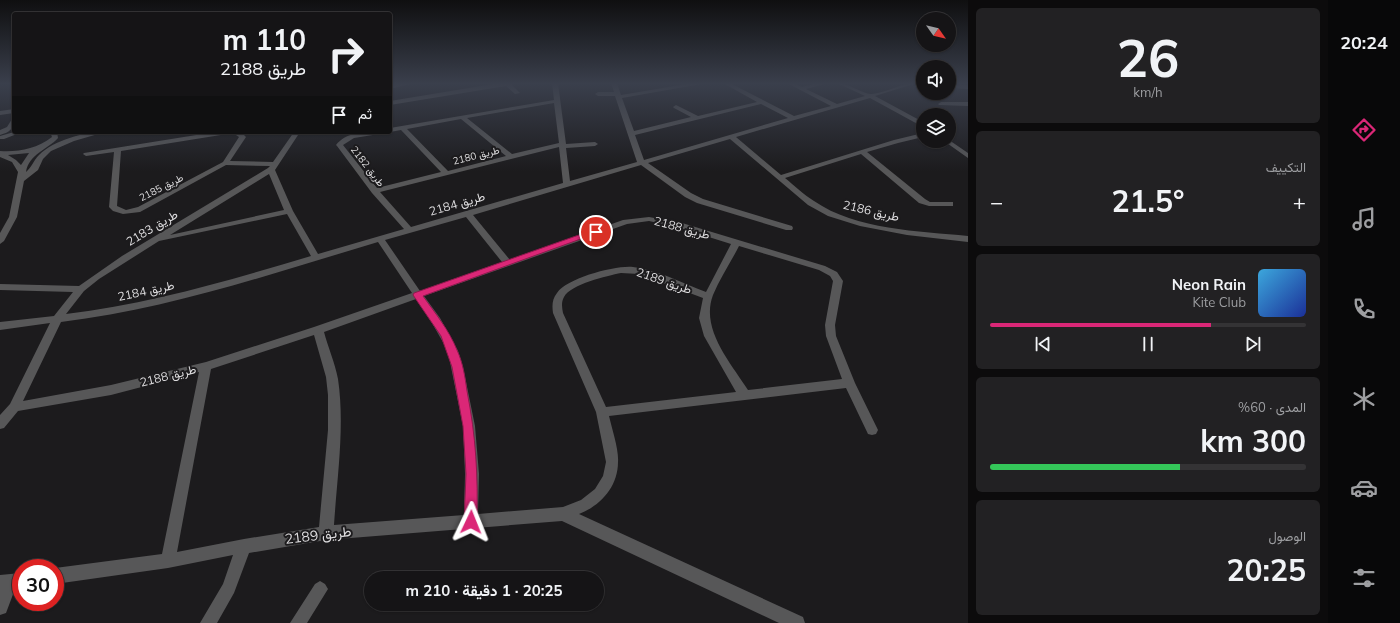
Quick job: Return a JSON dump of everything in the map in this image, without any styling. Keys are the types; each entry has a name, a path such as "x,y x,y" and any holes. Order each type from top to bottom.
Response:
{"street":[{"path":"392,130 490,112"},
{"path":"558,112 567,184"},
{"path":"624,112 642,162 688,195 700,201 789,228"},
{"path":"686,112 697,118"},
{"path":"631,134 721,112"},
{"path":"782,112 793,118"},
{"name":"طريق 2184","path":"0,326 57,319 150,303 233,282 814,112"},
{"path":"899,112 916,121"},
{"name":"طريق 2180","path":"462,117 511,157"},
{"path":"0,137 10,128 12,124"},
{"name":"طريق 2180","path":"403,128 446,173"},
{"path":"0,137 12,133"},
{"path":"0,154 25,152 51,141 55,138 55,134"},
{"path":"51,141 79,134"},
{"path":"22,175 35,168 40,158 49,150 72,140 94,134"},
{"name":"طريق 2185","path":"86,154 214,134"},
{"name":"طريق 2185","path":"118,149 113,207 119,212 129,212 140,209 225,163 243,137 239,134"},
{"name":"طريق 2183","path":"57,319 81,289 96,277 272,167 296,134"},
{"name":"طريق 2182","path":"368,134 343,140 339,145 375,192 409,230"},
{"name":"طريق 2186","path":"730,136 811,203 831,214 860,224 968,239"},
{"path":"781,177 905,138 916,137"},
{"name":"طريق 2180","path":"375,192 562,145 595,144"},
{"path":"0,241 13,217 22,175 28,159 44,145"},
{"path":"956,147 968,156"},
{"path":"862,152 922,201 929,204 950,204"},
{"path":"0,154 14,161 22,175"},
{"name":"طريق 2185","path":"225,163 272,167"},
{"path":"272,167 289,211 316,258"},
{"path":"155,241 289,211"},
{"path":"467,213 507,262"},
{"name":"طريق 2188","path":"14,407 111,390 206,366 318,330 507,262 626,222 649,219 679,225 822,268 834,274 838,281 830,325 831,336 849,383"},
{"path":"380,239 445,335 453,351 469,426 472,474 471,522"},
{"name":"طريق 2189","path":"736,243 708,296 704,318 709,336 745,396"},
{"name":"طريق 2189","path":"64,575 168,561 244,546 326,533 563,514 586,505 600,493 609,478 612,462 602,412 558,313 557,304 560,295 565,288 573,284 619,270 629,269 640,271 708,296"},
{"path":"0,288 81,289"},
{"path":"0,424 14,407 57,319"},
{"path":"318,330 332,377 334,395 334,430 326,533"},
{"path":"168,561 206,366"},
{"path":"602,412 849,383 872,430"},
{"path":"563,514 797,623"},
{"path":"208,623 229,588 244,546"},
{"path":"0,607 10,582"},
{"path":"298,623 320,589"}],"route":[{"path":"471,522 472,474 469,426 457,367 453,351 445,335 418,295 507,262 596,232"}]}
